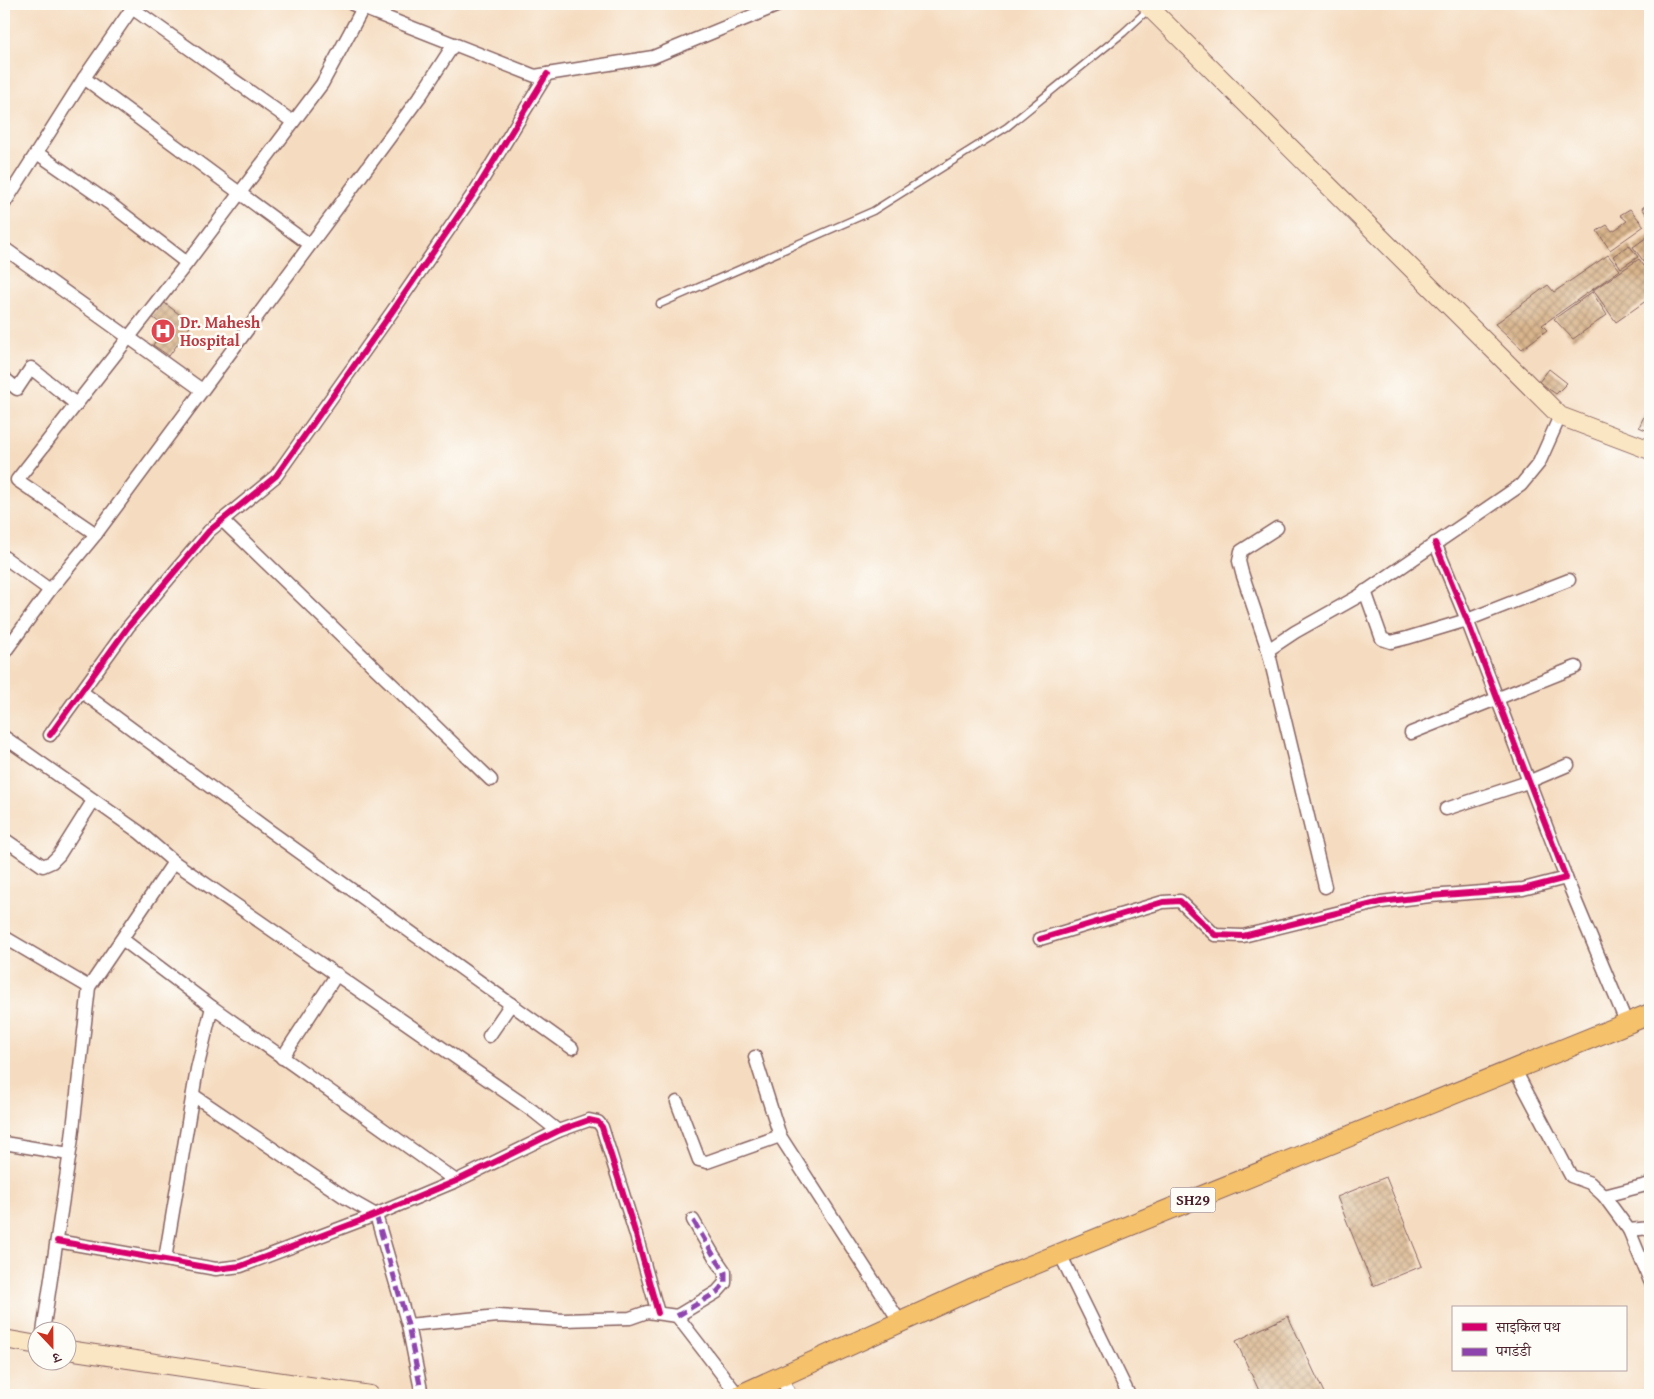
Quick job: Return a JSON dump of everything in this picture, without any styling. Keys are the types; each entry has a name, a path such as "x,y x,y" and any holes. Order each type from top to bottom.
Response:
{"main road":[{"name":"SH29","path":"739,1395 971,1290 1650,1014"}],"street":[{"path":"96,534 17,480 187,263 322,84 358,6 535,76 653,57 781,4"},
{"path":"1150,5 1560,416 1650,450"},
{"path":"4,204 84,78 133,6 293,122"},
{"path":"4,653 50,590 96,534 421,95 454,44"},
{"path":"50,735 128,627 209,531 276,476 476,190 547,74"},
{"path":"84,78 310,245"},
{"path":"37,152 109,203 187,263"},
{"path":"4,248 202,390"},
{"path":"4,378 17,389 31,368 76,404"},
{"path":"1268,650 1364,591 1521,485 1539,463 1560,416"},
{"path":"222,520 491,780"},
{"path":"1277,528 1241,551 1239,561 1268,650 1325,887"},
{"path":"1435,543 1566,878 1627,1024"},
{"path":"4,557 50,590"},
{"path":"1364,591 1382,639 1391,642 1466,620 1569,580"},
{"path":"1411,733 1576,667"},
{"path":"82,692 263,826 572,1048"},
{"path":"4,737 139,832 174,862 526,1106 558,1131"},
{"path":"1446,809 1528,782 1568,766"},
{"path":"4,839 43,866 52,862 59,855 93,801"},
{"path":"45,1322 70,1154 89,987 174,862"},
{"path":"1040,939 1163,902 1180,901 1215,935 1243,936 1381,902 1430,896 1523,889 1566,878"},
{"path":"122,939 282,1058 456,1181"},
{"path":"4,942 89,987"},
{"path":"282,1058 337,974"},
{"path":"489,1036 511,1004"},
{"path":"165,1259 193,1095 212,1007"},
{"path":"755,1057 780,1136 900,1322"},
{"path":"1515,1070 1571,1176 1590,1183 1604,1196 1629,1230 1650,1282"},
{"path":"193,1095 346,1198 376,1215 408,1325 422,1395"},
{"path":"677,1102 699,1160 708,1162 780,1136"},
{"path":"57,1241 216,1268 241,1266 376,1215 456,1181 558,1131 589,1120 598,1122 602,1127 658,1313"},
{"path":"4,1143 70,1154"},
{"path":"1604,1196 1650,1184"},
{"path":"408,1325 498,1316 564,1320 630,1318 647,1312 677,1316 717,1292 725,1283 726,1272 714,1256 693,1220"},
{"path":"1629,1230 1650,1228"},
{"path":"1060,1254 1129,1395"},
{"path":"677,1316 739,1395"},
{"path":"4,1339 28,1343"},
{"path":"78,1351 370,1395"},
{"path":"781,1376 790,1395"}],"lane":[{"path":"660,304 873,211 1007,127 1122,33 1150,5"}],"building":[{"path":"1650,203 1650,219 1642,208"},
{"path":"1630,209 1644,226 1610,250 1597,231 1607,225 1612,231 1616,229 1627,221 1620,215"},
{"path":"1650,235 1650,270 1633,247"},
{"path":"1629,245 1638,257 1621,268 1613,256"},
{"path":"1608,255 1620,270 1542,325 1547,330 1522,349 1495,324 1548,285 1554,292"},
{"path":"1639,259 1650,274 1650,298 1616,322 1593,290"},
{"path":"1592,292 1607,315 1573,339 1554,319"},
{"path":"162,301 192,324 169,356 153,345 165,327 151,316"},
{"path":"1549,369 1567,383 1556,394 1539,382"},
{"path":"1650,404 1650,432 1639,427"},
{"path":"1386,1177 1422,1266 1373,1286 1337,1197"},
{"path":"1288,1316 1325,1395 1261,1395 1236,1341"}],"marked path":[{"path":"376,1215 408,1325 422,1395"},
{"path":"677,1316 717,1292 725,1283 725,1272 693,1220"}],"cycle path":[{"path":"50,735 128,627 209,531 276,476 476,190 547,74"},
{"path":"1040,939 1163,902 1180,901 1215,935 1243,936 1381,902 1430,896 1523,889 1566,878 1467,620 1435,543"},
{"path":"57,1241 216,1269 241,1266 370,1217 456,1181 558,1131 589,1120 598,1122 602,1127 658,1313"}],"place":[{"name":"Dr. Mahesh Hospital","path":"163,331"}]}
